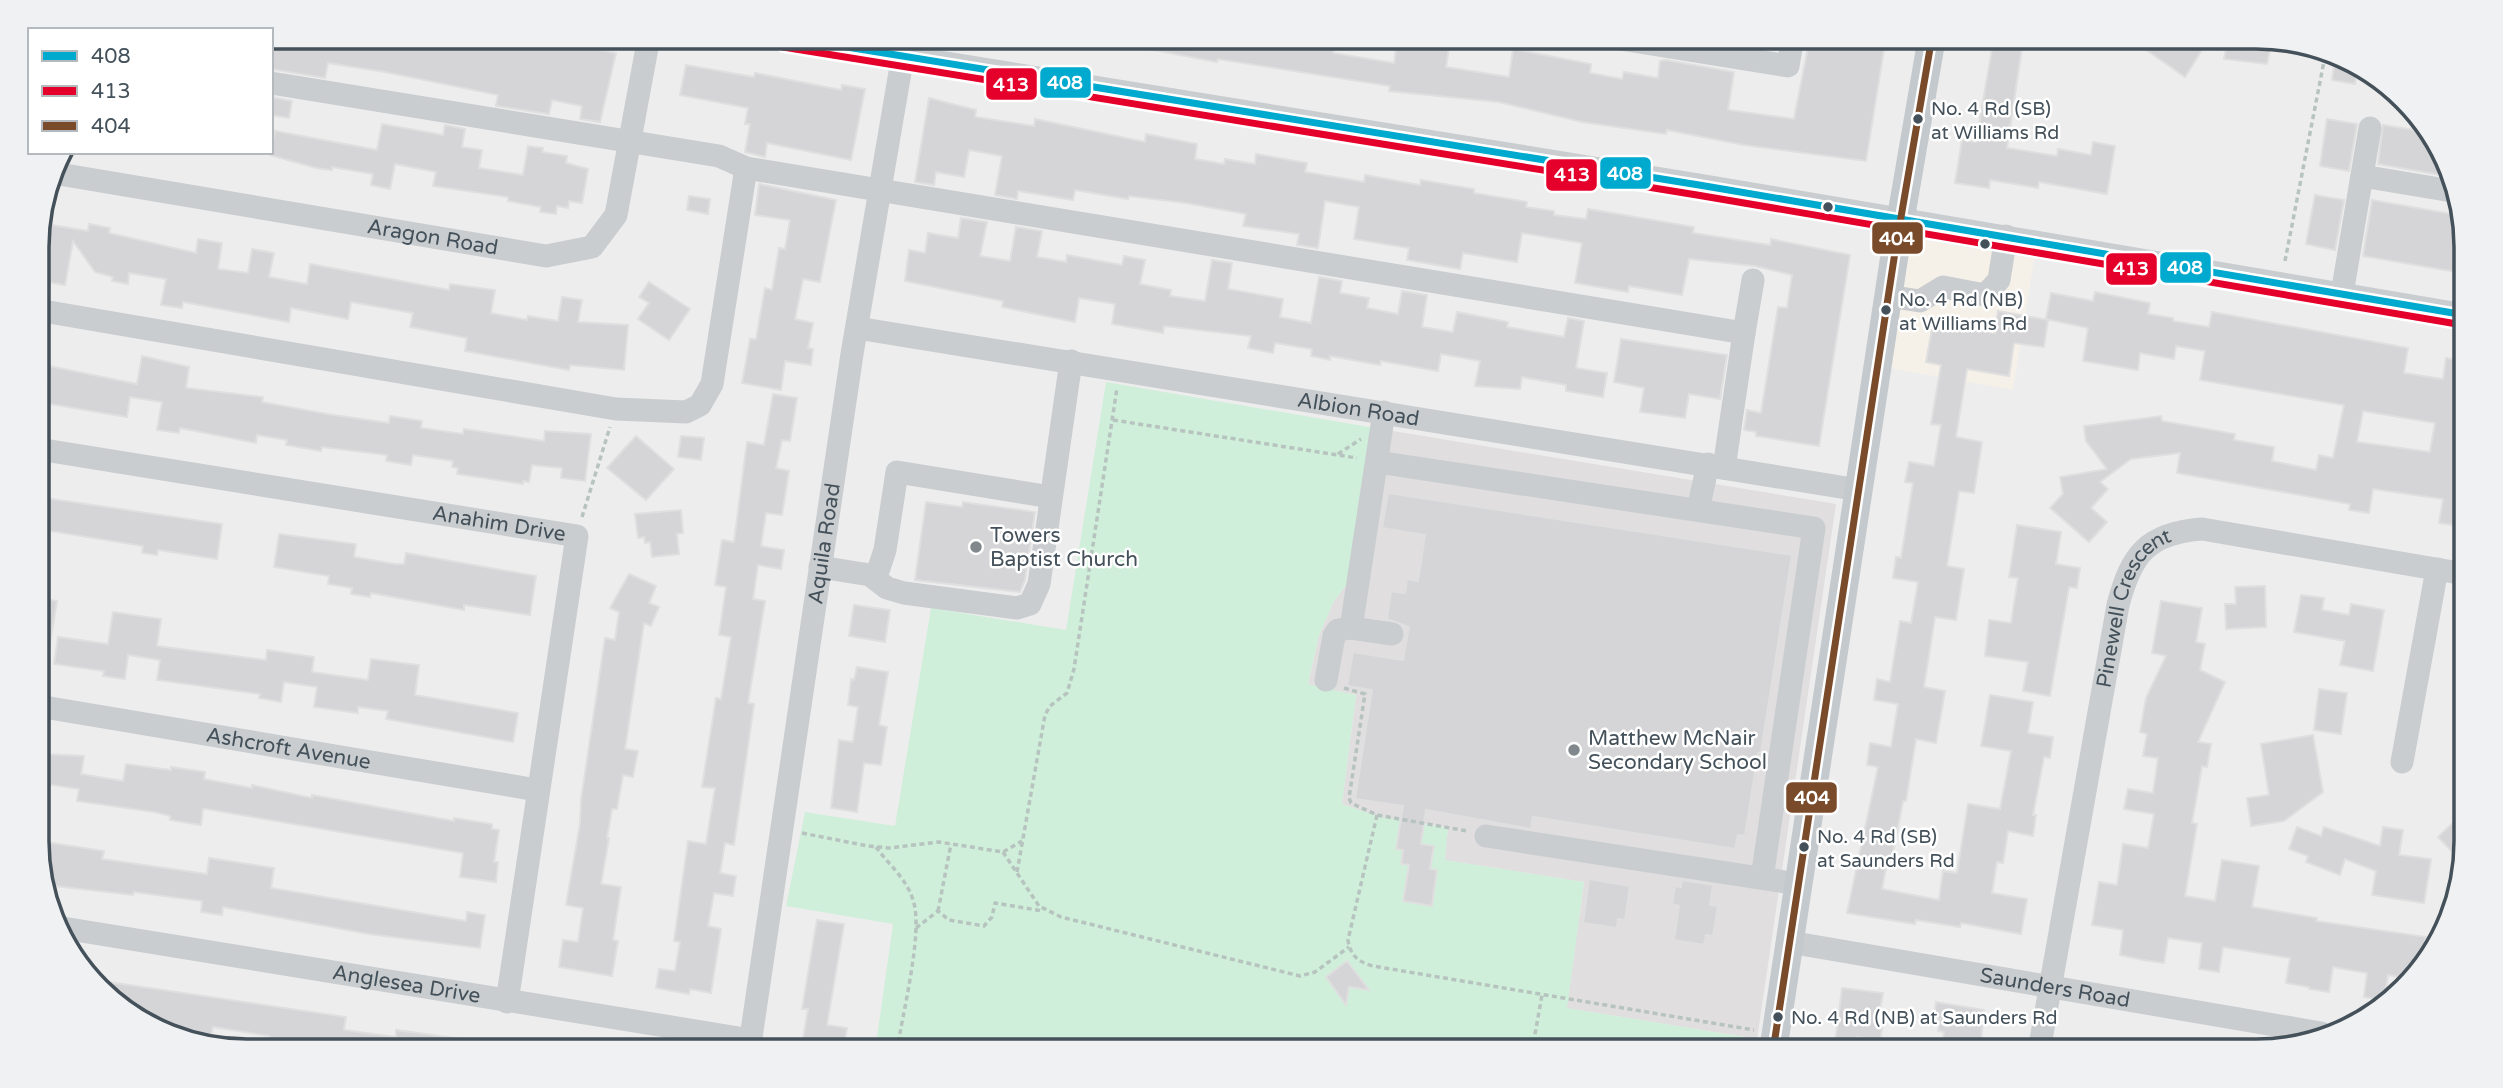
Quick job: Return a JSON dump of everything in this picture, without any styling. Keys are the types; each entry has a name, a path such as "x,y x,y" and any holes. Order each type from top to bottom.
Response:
{"main road":[{"path":"1766,1039 1790,942 1900,219 1930,49"}],"street":[{"name":"Aragon Road","path":"63,175 547,256 592,247 616,215 647,49"},
{"name":"Aquila Road","path":"751,1039 857,328 904,49"},
{"path":"922,49 2454,313"},
{"path":"1682,49 1788,66 1791,49"},
{"path":"273,83 719,156 746,168 1744,333"},
{"path":"2342,294 2370,128"},
{"path":"49,312 616,409 686,412 700,405 712,384 746,168"},
{"path":"2362,176 2445,190"},
{"path":"1888,296 1920,301 1943,287 1985,295 1999,280 2006,236"},
{"path":"1698,510 1716,466 1753,280"},
{"name":"Albion Road","path":"857,328 1859,490"},
{"path":"820,567 876,577 887,588 904,593 1025,607 1037,593 1071,361"},
{"path":"1351,628 1384,412"},
{"name":"Anahim Drive","path":"49,451 577,536 507,1002"},
{"path":"1377,462 1814,528 1762,878"},
{"path":"876,577 885,550 897,472 1051,497"},
{"name":"Pinewell Crescent","path":"2041,1039 2118,605 2125,578 2144,548 2167,534 2202,529 2454,572"},
{"path":"2402,762 2437,569"},
{"path":"1334,681 1334,636 1338,630 1351,628 1392,634"},
{"name":"Ashcroft Avenue","path":"49,708 537,790"},
{"path":"1486,836 1799,884"},
{"name":"Anglesea Drive","path":"70,929 711,1039"},
{"name":"Saunders Road","path":"1790,942 2309,1031"}],"path":[{"path":"2285,261 2324,61"},
{"path":"1017,872 1045,715 1050,706 1067,693 1074,669 1119,369"},
{"path":"577,536 616,409"},
{"path":"1113,420 1377,462"},
{"path":"1334,681 1345,688 1365,694 1349,798 1356,808 1377,815 1456,828 1486,836"},
{"path":"938,911 943,918 979,926 989,922 995,903 1045,911 1294,975 1310,974 1349,947 1377,815"},
{"path":"781,829 876,847 951,844 1003,852 1022,841"},
{"path":"916,928 938,911 951,844"},
{"path":"876,847 910,891 916,911 916,928 899,1039"},
{"path":"1003,852 1045,911"},
{"path":"1349,947 1359,960 1373,966 1542,995 1755,1039"},
{"path":"1534,1039 1542,995"}],"shaded area":[{"path":"1906,237 2034,259 2013,390 1884,367"},
{"name":"Matthew McNair Secondary School","path":"1375,428 1836,504 1757,1039 1566,1008 1584,882 1444,860 1448,828 1380,817 1342,804 1356,695 1308,685 1319,635 1334,601 1353,576"}],"green space":[{"path":"1106,382 1375,428 1353,576 1334,601 1319,635 1308,684 1356,695 1342,804 1380,817 1448,828 1445,860 1584,882 1567,1008 1757,1039 877,1039 893,924 786,906 805,812 895,826 931,608 1066,630"}],"building":[{"path":"273,49 595,49 616,53 600,122 580,119 582,106 552,100 549,114 496,106 498,95 385,72 328,63 325,78 273,69"},
{"path":"1148,49 1334,49 1333,53 1394,63 1396,49 1449,49 1446,67 1509,77 1513,49 1591,64 1590,73 1622,79 1624,72 1658,78 1660,61 1666,60 1734,72 1728,110 1794,119 1808,49 1884,49 1866,161 1744,145 1667,130 1666,134 1582,122 1499,102 1389,91 1390,86 1218,59 1217,62"},
{"path":"1992,49 2022,49 2007,148 2057,156 2058,149 2091,155 2093,142 2115,146 2107,194 2039,182 2038,188 1990,180 1989,188 1955,183 1962,140 1976,142"},
{"path":"2145,49 2202,49 2185,77"},
{"path":"2226,49 2270,49 2267,64 2224,59"},
{"path":"686,65 754,77 755,73 841,90 842,85 865,89 851,160 767,143 765,157 745,152 750,124 745,124 748,108 680,95"},
{"path":"2334,65 2356,77 2355,84 2332,80"},
{"path":"273,97 292,101 289,118 273,115"},
{"path":"929,98 976,110 975,117 1034,126 1035,119 1145,142 1146,134 1197,144 1195,159 1224,164 1225,159 1255,164 1256,154 1307,163 1305,172 1364,182 1365,175 1420,185 1421,180 1474,189 1474,193 1527,202 1526,207 1554,211 1554,215 1586,219 1588,209 1694,227 1693,233 1770,245 1771,239 1850,255 1819,446 1756,436 1756,432 1744,430 1747,410 1761,413 1778,307 1787,308 1792,275 1755,266 1689,259 1682,295 1629,286 1628,292 1575,283 1582,243 1522,233 1517,262 1463,253 1460,269 1407,260 1409,248 1354,239 1359,207 1325,201 1318,248 1297,245 1299,234 1243,226 1246,214 1186,203 1129,196 1128,199 1075,190 1073,200 1018,191 1017,199 995,195 1002,156 969,150 964,177 936,172 934,185 915,182"},
{"path":"2327,119 2357,124 2349,171 2320,166"},
{"path":"382,124 443,135 445,125 465,129 462,147 482,150 479,168 523,175 528,146 543,148 542,152 567,156 566,163 588,169 582,203 569,201 568,208 557,206 556,214 540,212 541,207 508,201 508,197 433,186 436,172 395,164 390,189 371,185 373,174 332,167 332,170 316,168 270,155 273,154 275,131 377,150"},
{"path":"2383,125 2416,130 2440,175 2378,164"},
{"path":"759,184 836,200 820,282 803,279 795,319 813,323 808,348 813,349 811,365 785,361 781,390 742,383 750,339 756,339 765,288 772,290 779,248 785,249 790,220 755,215"},
{"path":"2315,195 2344,200 2335,250 2306,244"},
{"path":"689,196 710,199 708,214 687,210"},
{"path":"2372,200 2451,214 2454,271 2363,256"},
{"path":"961,218 987,222 980,256 1010,261 1016,227 1042,231 1037,257 1066,262 1067,255 1122,265 1124,256 1145,260 1140,284 1171,290 1170,296 1205,301 1212,260 1232,263 1228,289 1283,299 1280,317 1311,323 1319,277 1342,281 1340,293 1369,298 1367,308 1398,314 1402,291 1427,295 1422,327 1453,332 1457,312 1508,322 1507,327 1564,337 1568,318 1584,321 1576,368 1607,373 1603,397 1566,391 1566,385 1522,377 1520,389 1475,386 1480,361 1441,354 1438,371 1381,361 1380,365 1330,356 1330,360 1311,356 1312,349 1275,343 1273,353 1248,348 1251,336 1164,326 1163,333 1112,324 1115,304 1079,298 1075,322 1002,307 1003,301 905,281 909,250 925,253 928,233 958,238"},
{"path":"89,224 110,228 109,233 196,253 198,239 222,243 218,269 248,273 252,249 274,253 269,277 307,284 310,264 449,290 450,284 495,290 491,313 527,320 528,316 558,321 562,297 582,300 578,322 628,325 624,370 570,365 569,370 465,351 467,338 410,327 413,313 351,302 348,319 291,308 289,322 183,302 182,308 161,305 166,279 129,273 128,284 112,281 113,277 95,272 73,241 65,285 49,282 50,225 88,231"},
{"path":"649,282 690,309 669,340 638,319 649,303 639,297"},
{"path":"2095,292 2150,303 2148,314 2209,327 2212,312 2408,348 2404,373 2443,379 2446,358 2454,359 2454,525 2439,523 2443,499 2373,489 2369,513 2349,510 2350,504 2177,473 2180,453 2131,459 2100,482 2108,489 2091,508 2107,522 2089,542 2050,508 2063,494 2060,477 2107,469 2086,441 2084,426 2161,416 2162,421 2235,434 2234,440 2274,447 2272,461 2316,470 2319,455 2333,458 2344,405 2200,380 2205,351 2176,346 2174,359 2140,353 2138,370 2083,361 2088,328 2046,319 2051,293 2093,301","holes":["2363,411 2435,423 2430,452 2357,442"]},
{"path":"1998,311 2048,320 2044,347 2014,343 2009,376 1967,369 1956,437 1982,442 1974,493 1959,491 1947,566 1964,569 1956,620 1935,617 1924,687 1945,691 1936,743 1916,739 1906,801 1903,801 1892,858 1888,857 1882,889 1939,900 1943,871 1957,873 1968,804 2000,809 2011,751 1981,746 1990,695 2033,702 2028,733 2053,737 2050,758 2044,757 2033,815 2036,815 2033,836 2008,831 2003,863 1997,862 1992,893 2027,899 2021,934 1961,923 1960,927 1916,920 1915,924 1847,913 1878,767 1867,765 1870,743 1891,747 1898,704 1874,700 1877,679 1890,682 1900,621 1911,623 1918,582 1893,578 1896,557 1901,558 1913,483 1905,482 1909,462 1934,466 1941,425 1931,424 1941,365 1926,362 1933,323 1995,333"},
{"path":"1621,339 1727,355 1720,399 1689,394 1685,418 1640,412 1644,388 1614,382"},
{"path":"142,356 189,367 186,388 263,397 262,402 327,414 389,423 390,416 422,421 421,428 463,434 464,429 544,441 545,431 591,434 585,481 561,478 562,468 532,465 529,482 523,481 523,484 457,474 458,468 452,467 453,461 413,455 411,465 386,461 387,455 322,447 321,451 286,445 287,440 257,435 256,443 180,428 179,433 157,430 162,402 130,397 127,417 49,404 49,366 137,384"},
{"path":"773,394 797,398 790,441 782,440 776,468 789,471 782,515 766,513 761,546 784,550 781,569 758,565 753,599 765,601 748,703 754,704 734,845 725,843 720,873 736,876 733,896 714,893 708,926 721,929 711,993 690,989 689,994 656,988 659,969 675,971 680,942 674,941 688,841 706,844 715,788 702,787 716,698 721,699 731,637 719,635 726,587 715,585 722,540 734,542 747,442 764,445"},
{"path":"636,436 674,469 646,500 607,468"},
{"path":"681,436 704,438 701,460 678,457"},
{"path":"1388,493 1792,555 1745,836 1738,835 1735,849 1533,817 1531,829 1426,810 1421,844 1434,846 1430,869 1437,870 1432,906 1403,901 1409,865 1401,864 1403,850 1396,849 1403,806 1355,799 1372,690 1347,686 1353,652 1403,660 1409,627 1387,619 1391,591 1405,593 1407,579 1418,581 1425,535 1382,528"},
{"path":"49,499 222,524 217,559 158,550 157,555 142,553 143,546 49,531"},
{"name":"Towers Baptist Church","path":"926,502 962,507 963,502 1035,512 1025,580 1020,592 915,580"},
{"path":"681,510 683,533 677,534 679,554 652,557 650,542 645,543 644,537 638,538 635,514"},
{"path":"2017,525 2061,532 2056,564 2080,568 2077,588 2069,587 2050,696 2023,691 2028,662 1985,656 1989,620 2011,623 2018,578 2009,577"},
{"path":"279,534 356,544 354,557 395,564 404,564 406,553 536,576 530,615 464,605 464,610 371,593 370,597 351,594 352,588 328,584 329,576 274,567"},
{"path":"629,574 656,586 649,603 659,607 651,626 644,623 625,749 638,751 633,777 623,775 617,809 612,809 601,884 621,887 613,940 618,941 612,976 559,967 563,940 578,942 583,908 566,905 580,824 581,800 605,638 615,640 619,612 610,608"},
{"path":"2265,586 2266,627 2226,629 2225,604 2236,604 2235,587"},
{"path":"2301,595 2324,598 2322,610 2349,615 2351,604 2384,610 2373,671 2340,665 2345,641 2294,632"},
{"path":"49,600 57,601 49,649"},
{"path":"2161,601 2202,608 2196,642 2205,644 2200,670 2225,682 2198,742 2211,744 2207,767 2202,766 2192,823 2197,824 2185,896 2215,901 2222,860 2259,866 2252,907 2317,918 2316,921 2426,937 2426,941 2405,972 2400,977 2388,975 2385,991 2376,999 2364,997 2367,973 2333,967 2329,992 2309,989 2286,983 2290,958 2223,947 2219,972 2199,969 2202,943 2168,938 2164,963 2143,960 2120,955 2123,930 2092,925 2099,882 2117,885 2123,844 2148,848 2154,814 2124,809 2128,789 2153,793 2158,758 2143,756 2147,734 2140,732 2146,698 2166,656 2152,653"},
{"path":"854,605 890,610 885,642 849,636"},
{"path":"113,612 161,619 157,646 266,660 267,650 314,657 312,672 368,680 371,659 419,665 415,695 518,713 513,742 386,719 388,711 358,707 358,713 314,707 317,687 284,682 281,702 259,698 260,694 157,680 160,660 128,655 125,679 103,676 104,671 54,664 58,637 108,644"},
{"path":"857,667 888,672 879,725 887,727 881,765 864,763 857,812 831,808 839,740 853,742 858,707 848,705 851,679 854,680"},
{"path":"2319,689 2347,693 2341,734 2314,730"},
{"path":"2313,735 2323,792 2284,821 2251,826 2247,798 2269,795 2261,744"},
{"path":"49,754 84,756 81,774 123,781 126,764 171,770 171,767 205,772 204,779 252,788 252,785 312,798 312,795 454,821 454,818 492,824 492,829 499,830 494,862 498,862 496,882 460,877 463,853 206,809 203,809 201,825 170,820 170,816 154,812 77,801 79,789 49,784"},
{"path":"2454,822 2454,854 2438,837"},
{"path":"2297,827 2321,836 2324,827 2380,846 2383,827 2403,830 2399,855 2431,859 2424,903 2372,895 2376,871 2345,859 2340,875 2306,862 2308,856 2289,849"},
{"path":"49,843 104,851 102,859 207,874 209,858 274,868 271,888 466,921 467,912 485,915 480,948 369,934 223,907 222,915 201,912 202,901 134,892 133,895 55,886"},
{"path":"1589,879 1630,886 1625,920 1618,919 1617,928 1583,923"},
{"path":"1682,880 1713,885 1710,905 1718,906 1713,936 1706,935 1704,945 1674,940 1679,906 1672,904 1675,886 1681,887"},
{"path":"817,920 844,924 827,1025 847,1028 845,1039 803,1039 808,1009 802,1009"},
{"path":"1347,961 1369,990 1349,987 1346,1005 1326,977"},
{"path":"108,982 346,1017 344,1030 396,1037 396,1030 461,1039 269,1039 270,1036 213,1027 211,1036 171,1024 126,998"},
{"path":"1842,988 1883,993 1878,1022 1883,1023 1880,1039 1836,1039"},
{"path":"1936,1002 1984,1010 1981,1039 1943,1039 1944,1032 1938,1031 1940,1019 1934,1018"}],"transit line":[{"name":"413","path":"795,49 1697,195 2454,323"},
{"name":"408","path":"859,49 1699,185 2454,313"},
{"name":"404","path":"1775,1039 1895,252 1930,49"}],"place":[{"name":"No. 4 Rd (SB) at Williams Rd","path":"1918,119"},
{"name":"No. 4 Rd (NB) at Williams Rd","path":"1886,310"},
{"name":"Towers Baptist Church","path":"976,547"},
{"name":"Matthew McNair Secondary School","path":"1574,750"},
{"name":"No. 4 Rd (SB) at Saunders Rd","path":"1804,847"},
{"name":"No. 4 Rd (NB) at Saunders Rd","path":"1778,1017"}]}
